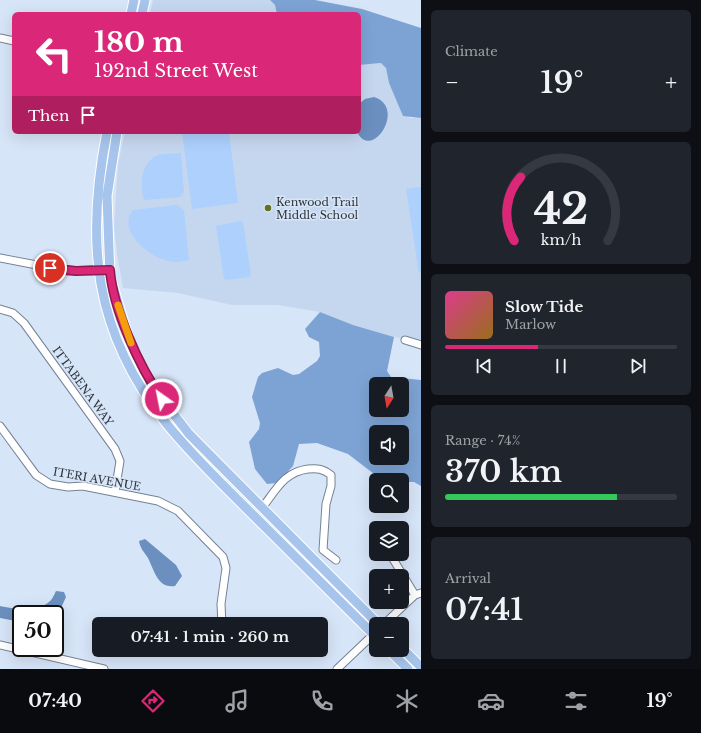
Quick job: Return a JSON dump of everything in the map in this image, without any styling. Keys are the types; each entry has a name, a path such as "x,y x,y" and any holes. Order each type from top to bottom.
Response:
{"main road":[{"path":"131,12 134,0"},
{"path":"142,12 145,0"},
{"path":"107,134 99,171 96,212 95,239 99,271 104,302 118,344 140,386 159,414 204,465 369,628"},
{"path":"118,134 107,196 110,270 129,340 156,390 189,434 371,617"},
{"path":"409,655 421,667"},
{"path":"396,657 408,669"}],"street":[{"path":"0,38 12,41"},
{"path":"0,258 68,271 110,270"},
{"name":"ITTABENA WAY","path":"0,309 13,314 24,323 115,449 120,461 115,492"},
{"path":"405,340 421,345"},
{"name":"ITERI AVENUE","path":"0,426 36,475 50,484 68,487 83,486 158,501 169,505 178,511 223,557 226,568 221,604 222,617"},
{"path":"262,508 280,484 296,471 317,468 324,470 331,475 331,486 326,504 323,550 336,560"},
{"path":"392,617 418,594 394,561"},
{"path":"337,669 369,640"},
{"path":"0,645 104,669"}],"shaded area":[{"path":"153,0 270,0 275,5 277,12 150,12"},
{"path":"270,0 315,0 362,9 421,28 421,118 403,116 389,83 386,68 381,63 361,65 361,12 277,12 275,5"},
{"name":"Kenwood Trail Middle School","path":"381,63 386,68 389,83 409,118 421,118 421,341 394,337 353,325 320,312 278,305 232,305 178,293 123,288 114,226 118,164 125,134 361,134 361,65"},
{"path":"374,97 383,103 387,111 387,120 384,130 378,137 371,141 363,140 358,134 361,134 361,102 365,99"},
{"path":"182,134 229,134 238,203 192,209"},
{"path":"181,153 184,192 180,197 144,200 142,194 142,181 145,168 148,163 152,158 158,155"},
{"path":"421,187 421,272 419,273 406,189"},
{"path":"177,205 184,210 189,260 174,262 150,253 136,241 131,233 129,218 133,210"},
{"path":"241,221 243,222 251,275 249,277 226,280 224,279 216,226"},
{"path":"320,312 353,325 394,337 387,371 391,377 369,377 369,417 409,417 409,379 421,380 421,486 414,482 409,482 409,473 373,473 348,454 317,443 299,444 293,466 277,483 267,484 255,469 249,442 259,429 260,423 252,397 258,377 262,373 278,368 293,375 299,374 317,361 320,356 319,342 309,337 305,329"},
{"path":"145,539 176,565 182,576 175,586 164,585 157,578 148,558 142,550 139,541"},
{"path":"56,591 64,592 66,597 62,605 44,605 53,597"},
{"path":"0,606 12,608 12,620 0,618"}],"slow traffic":[{"path":"118,305 131,343"}],"place":[{"name":"Kenwood Trail Middle School","path":"268,208"}],"route":[{"path":"50,268 68,271 110,270 110,276 129,340 144,371 162,399"}]}
